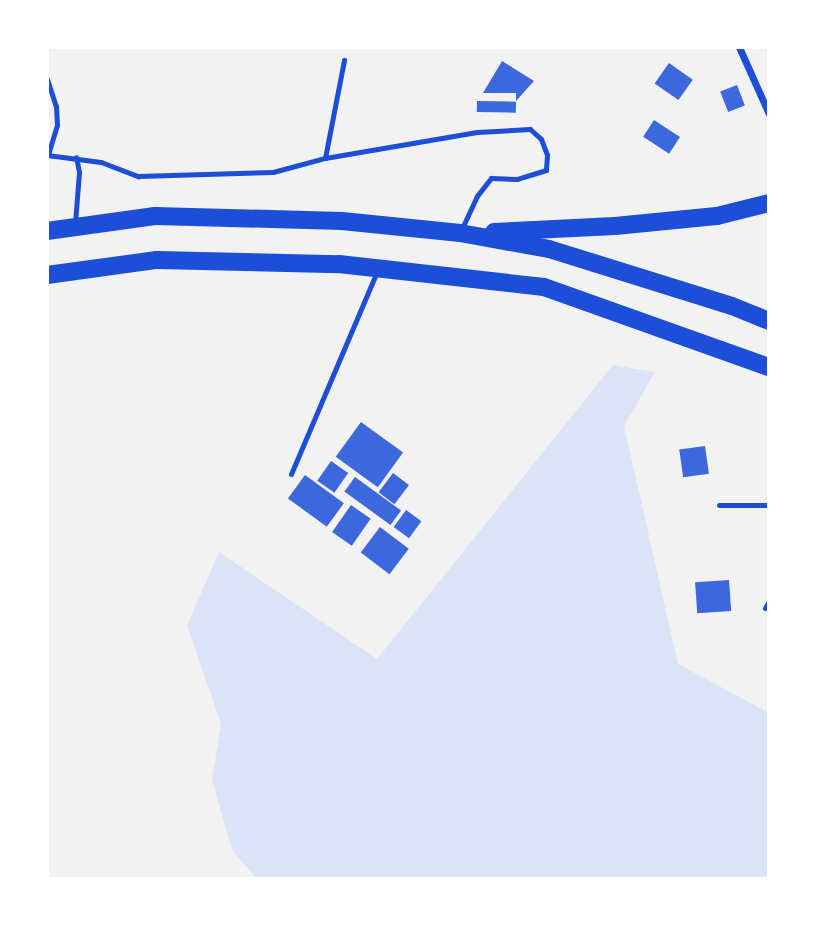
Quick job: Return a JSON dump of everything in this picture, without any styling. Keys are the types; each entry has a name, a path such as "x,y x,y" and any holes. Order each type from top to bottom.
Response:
{"highway":[{"path":"460,233 615,226 717,216 769,203"},
{"path":"47,231 155,216 342,220 460,233 550,249 732,306 769,321"},
{"path":"47,275 157,260 339,264 544,287 769,367"}],"street":[{"path":"739,47 769,114"}],"lane":[{"path":"325,158 344,60"},
{"path":"47,79 56,106 57,125 48,155 101,162 138,177 273,172 325,158 477,132 530,129 541,139 547,155 546,170 517,178 491,178 477,196 460,233"},
{"path":"47,106 56,106"},
{"path":"75,228 79,172 76,157"},
{"path":"291,474 378,268"},
{"path":"719,505 769,505"},
{"path":"765,608 769,601"}],"shaded area":[{"path":"613,365 655,372 624,426 678,664 769,713 769,879 257,879 232,850 212,780 221,724 187,625 219,552 377,659"}],"building":[{"path":"502,61 534,81 516,101 516,93 483,93"},
{"path":"669,63 693,80 678,100 655,83"},
{"path":"737,85 745,106 728,112 720,91"},
{"path":"477,101 516,102 516,113 477,112"},
{"path":"654,120 680,137 669,154 643,137"},
{"path":"361,422 403,453 378,487 336,457"},
{"path":"705,446 709,474 683,477 679,450"},
{"path":"331,461 348,473 334,493 317,481"},
{"path":"393,473 409,485 395,504 379,492"},
{"path":"305,475 344,503 327,527 288,498"},
{"path":"355,477 401,511 391,525 344,492"},
{"path":"351,505 371,519 352,546 332,532"},
{"path":"406,510 421,521 409,538 394,527"},
{"path":"380,527 409,549 389,574 361,553"},
{"path":"729,580 731,611 697,613 695,582"}]}
